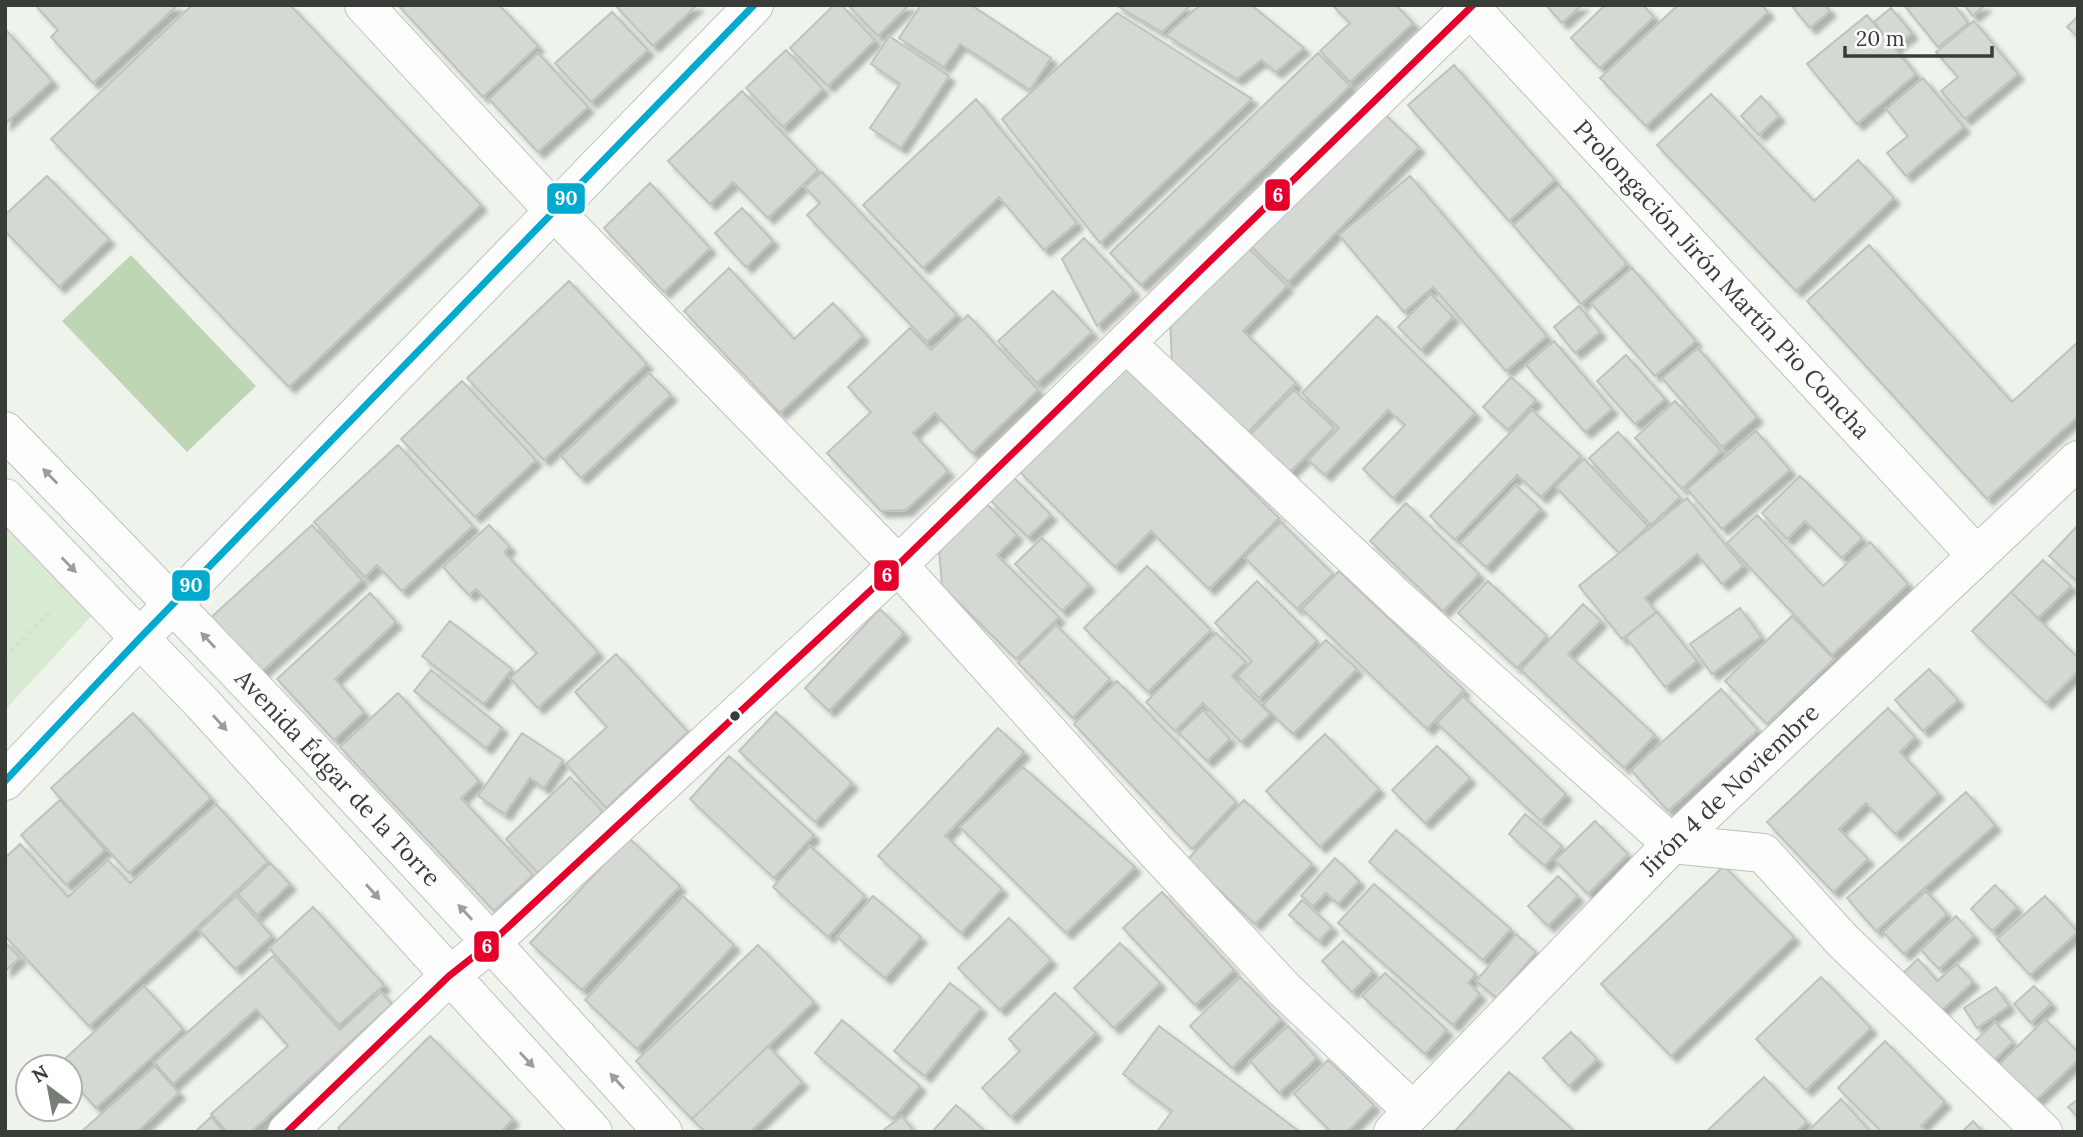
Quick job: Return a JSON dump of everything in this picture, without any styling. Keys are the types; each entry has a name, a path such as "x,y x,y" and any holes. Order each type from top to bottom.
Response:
{"main road":[{"path":"364,5 555,212 898,565 1403,1121"},
{"path":"5,781 139,639 754,5"},
{"path":"287,1132 449,976 492,942 898,565 1471,6"},
{"name":"Prolongación Jirón Martín Pio Concha","path":"1471,6 1977,556"},
{"path":"1126,343 1399,600 1672,844 1763,853 1842,940 2043,1132"},
{"name":"Avenida Édgar de la Torre","path":"5,431 174,604 492,942 663,1132"},
{"name":"Jirón 4 de Noviembre","path":"1403,1121 1672,844 2078,460"},
{"name":"Avenida Édgar de la Torre","path":"5,498 202,704 593,1132"}],"shaded area":[{"path":"131,255 256,386 187,452 62,321"},
{"path":"5,518 95,612 5,710"}],"building":[{"path":"35,5 178,5 93,83 51,37 58,30"},
{"path":"192,5 290,5 481,205 289,387 51,139"},
{"path":"398,5 499,5 538,46 483,97"},
{"path":"615,5 697,5 653,46"},
{"path":"834,5 841,5 875,40 828,86 790,48"},
{"path":"848,5 909,5 878,36"},
{"path":"921,5 971,5 1051,58 1030,90 960,44 944,67 899,38"},
{"path":"1116,5 1191,5 1162,32"},
{"path":"1200,5 1251,5 1304,48 1276,72 1261,60 1237,79 1166,35"},
{"path":"1332,5 1396,5 1413,23 1350,82 1320,51 1350,23"},
{"path":"1546,5 1582,5 1562,23"},
{"path":"1605,5 1643,5 1654,17 1600,68 1571,38"},
{"path":"1678,5 1762,5 1768,12 1646,126 1600,78"},
{"path":"1791,5 1825,5 1830,11 1810,28"},
{"path":"1904,5 1954,5 1968,23 1938,47"},
{"path":"1964,5 1985,5 1973,16"},
{"path":"1891,8 1912,33 1894,47 1874,22"},
{"path":"612,12 648,50 591,102 555,63"},
{"path":"1117,13 1252,99 1100,243 1002,119"},
{"path":"1867,15 1916,74 1857,124 1807,64"},
{"path":"2078,16 2078,37 2067,27"},
{"path":"1974,21 2018,74 1965,119 1941,91 1958,77 1936,52"},
{"path":"5,29 52,81 5,124"},
{"path":"889,36 949,76 901,148 870,128 900,84 871,64"},
{"path":"786,50 823,89 783,127 746,88"},
{"path":"538,53 588,107 538,152 489,99"},
{"path":"1318,53 1350,86 1141,285 1110,253"},
{"path":"1454,65 1555,180 1509,221 1408,105"},
{"path":"1923,78 1964,127 1906,176 1887,153 1908,136 1886,109"},
{"path":"742,91 818,170 768,218 733,182 710,204 668,161"},
{"path":"1711,94 1814,201 1858,160 1894,198 1796,291 1657,145"},
{"path":"1761,96 1779,116 1759,135 1741,116"},
{"path":"976,99 1077,223 1044,250 999,197 923,268 863,205"},
{"path":"1376,106 1419,147 1288,282 1245,240"},
{"path":"822,172 957,315 927,342 807,215 820,203 805,187"},
{"path":"47,176 109,239 59,287 5,231 5,215"},
{"path":"1410,176 1547,336 1506,371 1433,287 1404,312 1339,235"},
{"path":"650,183 710,248 664,292 604,228"},
{"path":"1559,185 1627,264 1581,304 1513,225"},
{"path":"742,208 773,241 746,267 715,233"},
{"path":"1084,238 1134,291 1097,326 1062,259"},
{"path":"1242,242 1287,286 1243,331 1296,383 1244,436 1172,365 1170,316"},
{"path":"1869,245 2012,402 2078,342 2078,416 1987,499 1807,301"},
{"path":"729,268 794,339 833,303 863,336 780,413 684,311"},
{"path":"1632,268 1696,341 1655,376 1591,303"},
{"path":"569,281 647,364 544,460 467,378"},
{"path":"1053,291 1092,332 1037,383 998,341"},
{"path":"1431,294 1453,317 1421,350 1398,327"},
{"path":"1579,306 1600,332 1575,353 1554,327"},
{"path":"968,315 1038,390 972,453 935,413 913,433 948,471 906,510 881,511 827,453 871,412 848,387 910,328 931,350"},
{"path":"1377,316 1475,413 1393,498 1363,469 1405,425 1388,410 1325,475 1308,460 1339,428 1302,393"},
{"path":"1554,341 1612,409 1585,432 1526,365"},
{"path":"1698,348 1757,417 1722,447 1662,378"},
{"path":"1626,355 1665,399 1635,424 1597,381"},
{"path":"1124,365 1279,518 1209,589 1151,531 1115,567 1019,471"},
{"path":"649,373 671,395 581,478 561,456"},
{"path":"1511,377 1536,400 1508,430 1483,407"},
{"path":"462,381 536,460 475,517 401,439"},
{"path":"1294,390 1334,428 1287,475 1248,437"},
{"path":"1675,401 1721,451 1682,489 1635,438"},
{"path":"1532,410 1581,456 1541,497 1517,475 1455,540 1430,516"},
{"path":"1756,431 1790,470 1722,529 1687,489"},
{"path":"1618,432 1680,497 1651,525 1589,458"},
{"path":"398,445 473,526 402,591 377,565 365,577 314,522"},
{"path":"1584,459 1648,526 1619,553 1556,487"},
{"path":"1800,476 1862,538 1842,558 1805,521 1787,539 1762,513"},
{"path":"1013,477 1051,515 1028,537 990,500"},
{"path":"1516,485 1541,509 1486,567 1460,543"},
{"path":"1687,498 1743,566 1722,584 1697,554 1645,598 1656,612 1622,639 1579,586"},
{"path":"986,503 1017,535 997,555 1059,617 1016,659 942,586 939,550"},
{"path":"1406,503 1479,574 1443,611 1370,541"},
{"path":"1757,515 1823,586 1870,542 1908,584 1832,655 1727,543"},
{"path":"1281,522 1333,574 1297,609 1245,558"},
{"path":"312,525 362,580 256,677 205,623"},
{"path":"489,525 510,547 504,552 598,652 538,708 510,678 537,653 476,589 469,595 443,567"},
{"path":"2078,525 2078,582 2049,556"},
{"path":"1042,538 1089,585 1062,611 1015,564"},
{"path":"2043,560 2071,586 2038,618 2011,592"},
{"path":"1147,566 1211,630 1148,692 1084,628"},
{"path":"1339,571 1464,690 1427,729 1302,609"},
{"path":"1257,581 1317,641 1259,698 1238,676 1252,661 1215,623"},
{"path":"1488,581 1547,636 1517,668 1458,613"},
{"path":"2011,592 2078,658 2078,671 2046,703 1972,631"},
{"path":"370,593 396,622 335,679 364,712 334,740 277,679"},
{"path":"1583,604 1601,621 1568,654 1655,735 1624,768 1521,670"},
{"path":"1740,608 1761,637 1712,674 1690,644"},
{"path":"880,609 904,633 829,711 805,688"},
{"path":"1657,612 1697,661 1665,687 1626,637"},
{"path":"1792,616 1834,659 1767,724 1725,681"},
{"path":"450,621 512,669 484,704 422,656"},
{"path":"1056,625 1110,679 1073,718 1018,663"},
{"path":"1216,633 1246,662 1232,676 1270,714 1241,742 1203,703 1175,731 1146,702"},
{"path":"1326,640 1357,669 1293,734 1263,705"},
{"path":"616,654 688,732 606,808 566,764 607,727 575,692"},
{"path":"1929,669 1958,700 1923,731 1895,700"},
{"path":"431,670 502,728 486,748 414,691"},
{"path":"1117,681 1236,802 1192,849 1074,724"},
{"path":"1721,689 1758,730 1668,811 1631,770"},
{"path":"398,693 479,781 461,798 533,875 494,911 340,747"},
{"path":"1463,696 1566,794 1541,821 1437,723"},
{"path":"1888,708 1915,737 1900,752 1938,793 1895,834 1866,803 1839,829 1868,859 1833,892 1767,822"},
{"path":"1203,710 1230,739 1207,761 1179,733"},
{"path":"776,712 852,783 815,822 739,751"},
{"path":"133,713 211,798 129,873 51,788"},
{"path":"998,728 1024,752 945,836 1002,889 961,933 878,856"},
{"path":"522,733 563,760 544,788 530,778 505,814 478,796"},
{"path":"1325,734 1379,789 1320,847 1266,791"},
{"path":"1437,746 1470,778 1425,823 1392,790"},
{"path":"729,756 814,835 774,878 690,799"},
{"path":"1023,767 1135,867 1066,933 960,827"},
{"path":"570,777 603,812 538,873 506,839"},
{"path":"1966,792 1995,825 1876,931 1847,898"},
{"path":"60,800 105,850 66,885 21,835"},
{"path":"1244,800 1312,864 1255,924 1187,860"},
{"path":"216,804 268,862 89,1026 5,936 5,858 20,844 68,897 108,860 130,883"},
{"path":"1525,814 1562,846 1545,866 1509,834"},
{"path":"1595,821 1628,854 1588,894 1555,860"},
{"path":"1396,830 1511,929 1483,960 1369,862"},
{"path":"629,838 680,886 582,990 530,943"},
{"path":"810,846 865,896 828,937 773,887"},
{"path":"1335,858 1359,881 1338,904 1326,893 1313,906 1301,896"},
{"path":"270,863 290,884 257,915 238,894"},
{"path":"1724,866 1794,937 1671,1056 1601,984"},
{"path":"1558,876 1578,896 1548,926 1528,906"},
{"path":"1374,884 1476,974 1468,983 1480,994 1453,1025 1338,923"},
{"path":"1995,885 2017,907 1992,931 1971,909"},
{"path":"1926,891 1947,914 1904,954 1883,932"},
{"path":"1162,892 1234,970 1195,1005 1123,928"},
{"path":"236,896 272,936 235,969 199,930"},
{"path":"683,896 734,945 637,1049 585,1000"},
{"path":"873,896 921,937 885,978 837,937"},
{"path":"2045,896 2078,932 2030,975 1997,939"},
{"path":"1302,900 1332,927 1319,941 1289,915"},
{"path":"313,907 384,985 339,1025 269,948"},
{"path":"1956,916 1974,936 1939,969 1921,950"},
{"path":"1009,918 1051,960 1000,1010 958,968"},
{"path":"1516,934 1536,952 1497,998 1476,981"},
{"path":"1343,941 1373,971 1352,992 1322,961"},
{"path":"5,942 20,958 5,971"},
{"path":"1120,943 1160,983 1114,1028 1074,988"},
{"path":"758,945 814,1002 692,1119 636,1061"},
{"path":"273,956 340,1030 381,992 392,1004 251,1132 227,1132 211,1114 288,1046 256,1009 173,1084 154,1062"},
{"path":"1918,959 1937,981 1957,964 1973,982 1935,1016 1900,976"},
{"path":"1385,973 1447,1030 1425,1054 1362,996"},
{"path":"1240,977 1281,1019 1232,1068 1190,1026"},
{"path":"1821,977 1871,1028 1806,1090 1756,1039"},
{"path":"950,983 981,1008 925,1076 894,1051"},
{"path":"144,986 183,1029 96,1108 84,1095 84,1053 71,1053"},
{"path":"2034,986 2051,1003 2031,1023 2014,1004"},
{"path":"1996,987 2009,1006 1977,1028 1964,1008"},
{"path":"1055,993 1096,1033 1011,1117 982,1088 1020,1051 1009,1039"},
{"path":"2045,1019 2078,1052 2078,1060 2029,1107 1993,1071"},
{"path":"842,1020 920,1086 893,1119 815,1053"},
{"path":"1995,1022 2013,1042 1989,1065 1971,1045"},
{"path":"1159,1026 1300,1132 1157,1132 1172,1111 1123,1074"},
{"path":"1288,1026 1317,1058 1279,1093 1250,1061"},
{"path":"1571,1032 1597,1059 1569,1086 1543,1058"},
{"path":"430,1036 513,1119 501,1132 342,1132 338,1128"},
{"path":"1885,1041 1945,1102 1921,1126 1927,1132 1882,1132 1838,1088"},
{"path":"768,1046 802,1082 750,1132 705,1132 692,1119"},
{"path":"1328,1060 1374,1105 1347,1132 1331,1132 1294,1094"},
{"path":"155,1066 179,1093 137,1132 81,1132"},
{"path":"1509,1072 1573,1130 1454,1132"},
{"path":"1764,1077 1807,1122 1796,1132 1706,1132"},
{"path":"1841,1099 1871,1132 1807,1132"},
{"path":"2078,1099 2078,1117 2068,1107"},
{"path":"956,1105 986,1132 932,1132"},
{"path":"902,1116 914,1132 881,1132"},
{"path":"211,1117 224,1132 195,1132"},
{"path":"1973,1121 1983,1132 1962,1132"}],"transit line":[{"name":"90","path":"5,781 139,639 754,5"},
{"name":"6","path":"287,1132 449,976 492,942 898,565 1473,5"}]}
